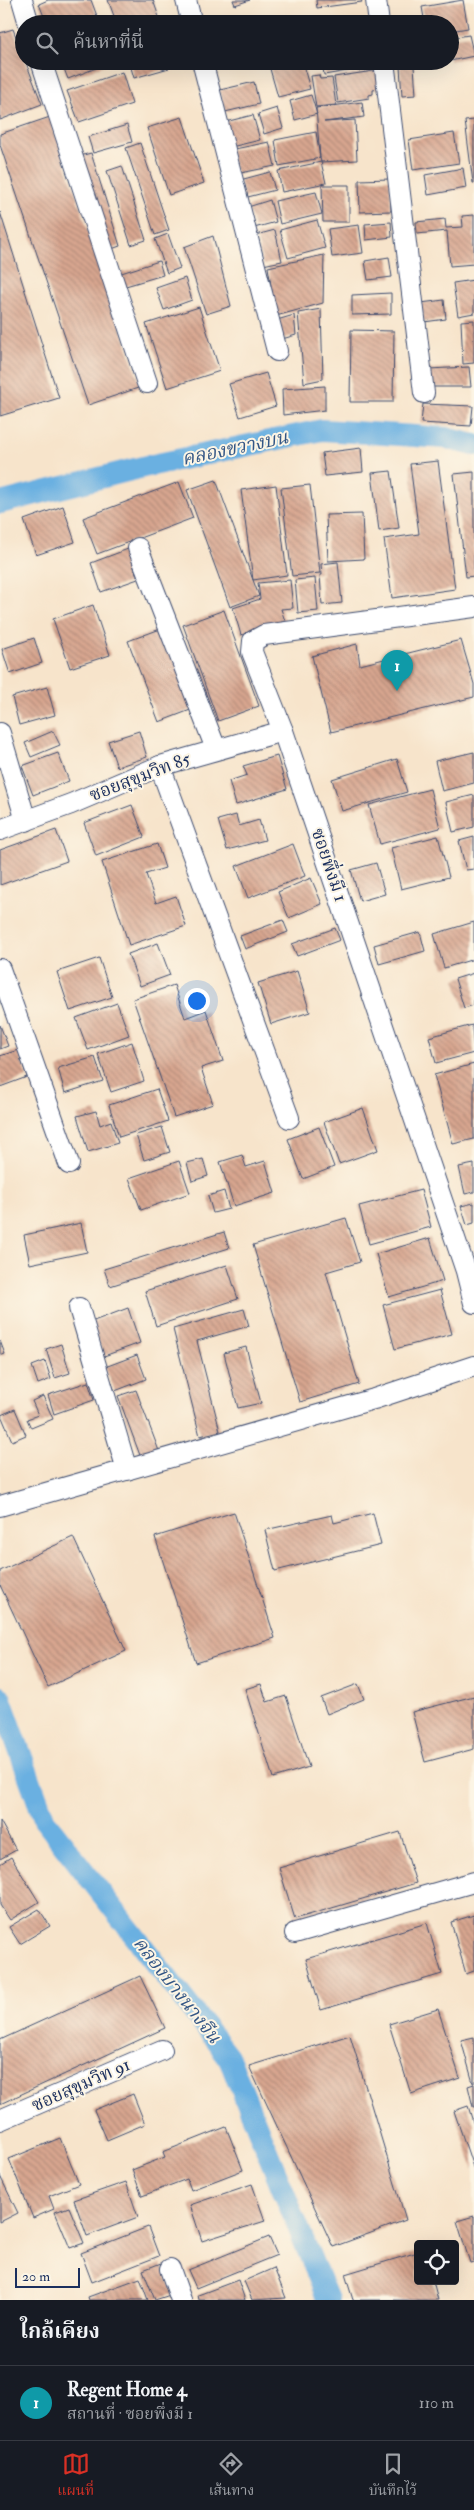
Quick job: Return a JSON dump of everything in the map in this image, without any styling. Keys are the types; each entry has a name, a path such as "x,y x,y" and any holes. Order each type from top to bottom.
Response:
{"street":[{"path":"22,0 26,15"},
{"path":"186,0 190,15"},
{"path":"376,0 378,15"},
{"path":"44,70 147,383"},
{"path":"204,70 277,351"},
{"path":"385,70 424,393"},
{"path":"138,548 216,749"},
{"name":"ซอยพึ่งมี 1","path":"474,608 264,635 253,642 252,652 283,730 463,1262 474,1303"},
{"name":"ซอยสุขุมวิท 85","path":"0,830 160,766 283,730"},
{"path":"0,733 26,821"},
{"path":"160,766 289,1118"},
{"path":"0,969 68,1164"},
{"path":"79,1308 127,1470"},
{"path":"0,1506 374,1399 474,1366"},
{"path":"296,1933 474,1882"},
{"name":"ซอยสุขุมวิท 91","path":"0,2120 162,2050"},
{"path":"170,2269 181,2300"}],"building":[{"path":"48,0 91,0 97,15 43,15 39,4"},
{"path":"108,0 153,0 158,15 114,15"},
{"path":"233,0 250,0 235,5"},
{"path":"316,0 361,0 362,2 317,8"},
{"path":"463,0 468,28 459,30 459,15 423,15 422,7"},
{"path":"13,29 15,34 15,70 29,70 42,104 0,120 0,33"},
{"path":"469,35 474,56 459,59 459,37"},
{"path":"64,70 91,70 68,79"},
{"path":"132,70 162,70 134,78"},
{"path":"270,70 305,70 310,89 278,97"},
{"path":"323,70 353,70 324,75"},
{"path":"380,70 383,88 373,90 373,94 369,95 369,98 338,103 334,77"},
{"path":"400,70 414,70 416,95 402,96"},
{"path":"122,72 132,104 79,122 67,91"},
{"path":"319,75 320,79 332,78 336,105 316,107 311,76"},
{"path":"254,82 259,104 225,112 220,90"},
{"path":"311,95 317,114 295,120 290,101"},
{"path":"362,102 364,117 324,122 355,120 357,160 321,162 316,108"},
{"path":"277,108 283,128 264,134 258,114"},
{"path":"253,115 260,140 231,147 225,122"},
{"path":"50,117 141,387 88,405 0,145 0,134"},
{"path":"182,117 204,183 169,195 147,128"},
{"path":"474,120 474,183 473,183 465,121"},
{"path":"127,125 132,142 93,153 88,137"},
{"path":"316,132 320,158 279,166 275,140"},
{"path":"454,133 459,163 413,170 409,140"},
{"path":"269,142 275,166 236,174 230,150"},
{"path":"140,143 169,230 155,235 126,148"},
{"path":"91,153 120,246 106,251 76,157"},
{"path":"321,162 326,183 282,192 278,171"},
{"path":"122,166 146,240 131,245 107,171"},
{"path":"463,168 466,188 428,195 425,175"},
{"path":"270,172 275,190 244,198 240,180"},
{"path":"390,179 391,211 360,212 359,180"},
{"path":"322,185 349,185 349,222 323,222"},
{"path":"316,192 322,214 280,224 275,201"},
{"path":"270,200 276,222 254,228 248,207"},
{"path":"0,212 59,398 0,416"},
{"path":"474,215 474,264 450,266 447,231 417,234 416,222 445,219 446,228 463,227 462,216"},
{"path":"317,220 325,248 288,258 280,230"},
{"path":"391,222 392,237 366,240 365,224"},
{"path":"359,225 363,253 332,257 328,229"},
{"path":"275,230 282,261 263,265 256,235"},
{"path":"168,234 180,268 167,273 155,239"},
{"path":"213,236 231,306 206,314 184,247"},
{"path":"324,255 323,303 276,316 268,267"},
{"path":"389,257 392,277 368,280 365,261"},
{"path":"159,261 163,275 119,288 115,275"},
{"path":"185,278 192,300 164,310 156,288"},
{"path":"474,280 474,313 458,316 453,283"},
{"path":"391,293 391,314 352,315 352,295"},
{"path":"444,300 446,319 424,322 421,303"},
{"path":"199,307 220,371 167,388 146,324"},
{"path":"321,309 323,379 304,383 298,313"},
{"path":"294,315 296,335 282,339 277,320"},
{"path":"474,320 474,363 463,364 461,321"},
{"path":"351,330 394,331 393,402 350,402"},
{"path":"469,367 471,387 430,387 428,369"},
{"path":"266,373 276,406 240,417 229,384"},
{"path":"325,386 325,410 283,415 282,389"},
{"path":"423,404 473,406 471,426 421,423"},
{"path":"361,448 363,472 325,476 322,453"},
{"path":"438,461 455,589 392,598 384,539 419,534 410,464"},
{"path":"391,471 399,528 379,531 372,473"},
{"path":"474,472 474,576 466,577 454,474"},
{"path":"216,480 259,596 230,607 187,490"},
{"path":"179,482 193,518 97,554 83,518"},
{"path":"276,485 287,575 253,580 241,490"},
{"path":"310,485 320,573 292,576 281,488"},
{"path":"63,506 75,542 36,555 24,520"},
{"path":"362,514 364,559 328,561 326,515"},
{"path":"128,549 138,579 101,592 91,563"},
{"path":"338,562 342,603 322,605 321,564"},
{"path":"315,578 318,611 298,613 295,580"},
{"path":"290,580 293,608 281,609 285,621 241,635 233,608 260,599 258,583"},
{"path":"93,605 110,655 70,668 53,619"},
{"path":"224,610 259,706 218,721 183,625"},
{"path":"163,628 193,709 159,722 128,641"},
{"path":"34,638 42,663 10,674 2,649"},
{"path":"461,640 474,684 474,697 331,732 312,656 357,644 360,665"},
{"path":"47,687 55,715 19,725 12,697"},
{"path":"53,731 60,745 31,757 25,743"},
{"path":"139,731 147,757 117,767 108,741"},
{"path":"474,752 474,783 442,791 435,761"},
{"path":"58,753 69,781 33,795 22,766"},
{"path":"277,756 287,789 236,805 229,781 247,775 243,766"},
{"path":"397,759 407,792 342,811 332,779"},
{"path":"430,789 440,828 380,844 369,805"},
{"path":"474,795 474,827 453,832 446,802"},
{"path":"132,805 144,837 96,856 84,823"},
{"path":"236,815 239,826 259,820 265,840 227,850 218,820"},
{"path":"56,830 67,861 0,885 0,850"},
{"path":"438,836 449,877 401,889 391,848"},
{"path":"474,837 474,869 466,870 459,841"},
{"path":"157,844 165,868 146,874 156,903 176,896 186,926 129,945 102,862"},
{"path":"293,844 305,876 248,898 236,866"},
{"path":"376,863 385,894 360,901 351,870"},
{"path":"311,878 322,904 289,918 278,892"},
{"path":"283,920 288,932 245,949 240,936"},
{"path":"474,922 474,959 444,968 434,934"},
{"path":"335,928 340,940 297,956 292,944"},
{"path":"420,932 425,951 379,964 374,945"},
{"path":"158,943 170,975 140,986 128,954"},
{"path":"99,958 112,997 70,1011 57,972"},
{"path":"297,971 310,1012 271,1024 258,983"},
{"path":"474,973 474,1005 464,1008 455,979"},
{"path":"174,985 185,1018 206,1010 223,1061 201,1068 213,1104 174,1117 133,999"},
{"path":"117,1003 129,1035 88,1050 76,1018"},
{"path":"0,1025 8,1046 0,1049"},
{"path":"472,1025 474,1053 436,1063 429,1037"},
{"path":"132,1042 144,1081 111,1092 98,1054"},
{"path":"18,1050 27,1077 0,1087 0,1056"},
{"path":"95,1057 103,1081 65,1093 58,1068"},
{"path":"474,1064 474,1139 453,1144 434,1075"},
{"path":"157,1089 168,1121 119,1137 109,1105"},
{"path":"363,1108 378,1150 339,1164 324,1122"},
{"path":"96,1111 100,1125 111,1121 118,1143 88,1152 77,1116"},
{"path":"162,1127 170,1152 144,1160 136,1135"},
{"path":"319,1127 334,1167 303,1179 288,1139"},
{"path":"242,1155 246,1167 265,1161 275,1193 234,1206 220,1162"},
{"path":"203,1159 208,1176 192,1181 187,1163"},
{"path":"179,1161 190,1193 141,1210 129,1178"},
{"path":"474,1164 474,1192 465,1194 459,1167"},
{"path":"421,1190 431,1227 369,1244 359,1206"},
{"path":"224,1191 229,1209 213,1213 208,1196"},
{"path":"474,1203 474,1223 467,1225 461,1206"},
{"path":"346,1218 360,1262 326,1272 359,1384 300,1402 253,1245"},
{"path":"81,1223 87,1252 30,1264 24,1235"},
{"path":"224,1232 229,1248 110,1286 104,1269"},
{"path":"430,1238 443,1281 389,1297 376,1254"},
{"path":"227,1265 238,1299 156,1326 145,1291"},
{"path":"440,1290 452,1334 395,1349 383,1305"},
{"path":"128,1308 140,1343 104,1356 91,1322"},
{"path":"244,1309 249,1326 197,1341 220,1431 200,1436 173,1329"},
{"path":"0,1341 5,1354 0,1356"},
{"path":"61,1344 70,1373 55,1378 46,1349"},
{"path":"246,1347 261,1403 238,1408 224,1353"},
{"path":"137,1355 146,1379 115,1391 105,1367"},
{"path":"45,1361 51,1379 38,1384 32,1366"},
{"path":"88,1382 94,1400 54,1414 48,1395"},
{"path":"136,1390 159,1451 141,1458 118,1396"},
{"path":"43,1396 53,1419 31,1428 27,1419 38,1415 32,1401"},
{"path":"15,1409 26,1435 12,1441 1,1415"},
{"path":"234,1512 275,1638 196,1663 155,1537"},
{"path":"373,1513 381,1545 275,1571 265,1530 332,1515 334,1523"},
{"path":"73,1537 126,1651 48,1687 0,1585 0,1571"},
{"path":"261,1684 267,1702 286,1696 309,1767 273,1778 245,1689"},
{"path":"358,1684 364,1699 327,1714 321,1698"},
{"path":"474,1696 474,1749 425,1762 412,1712"},
{"path":"0,1821 16,1850 0,1859"},
{"path":"400,1832 416,1883 295,1919 279,1868"},
{"path":"11,1857 39,1902 10,1920 0,1905 0,1864"},
{"path":"39,1909 50,1926 20,1944 9,1927"},
{"path":"474,1915 474,1971 466,1974 451,1922"},
{"path":"427,1923 442,1974 321,2010 306,1959"},
{"path":"140,1976 165,2028 0,2104 0,2040"},
{"path":"438,2009 460,2078 411,2094 389,2024"},
{"path":"350,2035 406,2220 333,2247 249,2066"},
{"path":"474,2037 474,2083 473,2083 461,2040"},
{"path":"474,2084 474,2107 473,2107 468,2086"},
{"path":"133,2094 145,2124 107,2140 94,2110"},
{"path":"468,2106 474,2125 474,2170 454,2111"},
{"path":"226,2127 243,2170 191,2190 187,2179 142,2196 132,2170 165,2157 163,2152"},
{"path":"60,2138 79,2184 49,2196 54,2209 33,2218 9,2159"},
{"path":"0,2176 18,2213 0,2222"},
{"path":"126,2182 138,2217 87,2236 74,2200"},
{"path":"252,2184 265,2221 202,2241 190,2205"},
{"path":"69,2207 84,2243 70,2248 55,2212"},
{"path":"474,2216 474,2262 470,2263 457,2221"},
{"path":"148,2227 159,2256 92,2282 81,2253"},
{"path":"269,2237 277,2255 196,2288 188,2270"},
{"path":"414,2253 414,2285 434,2285 438,2300 353,2300 345,2274"},
{"path":"161,2263 173,2294 155,2300 143,2270"},
{"path":"274,2268 286,2298 252,2300 244,2281"},
{"path":"140,2278 148,2300 89,2300 88,2297"},
{"path":"238,2280 245,2300 199,2300 198,2295"}],"waterway":[{"name":"คลองขวางบน","path":"0,503 143,467 322,430 446,438 474,445"},
{"name":"คลองบางนางจีน","path":"0,1697 45,1821 228,2056 328,2300"}],"place":[{"name":"Regent Home 4","path":"397,691"}]}
